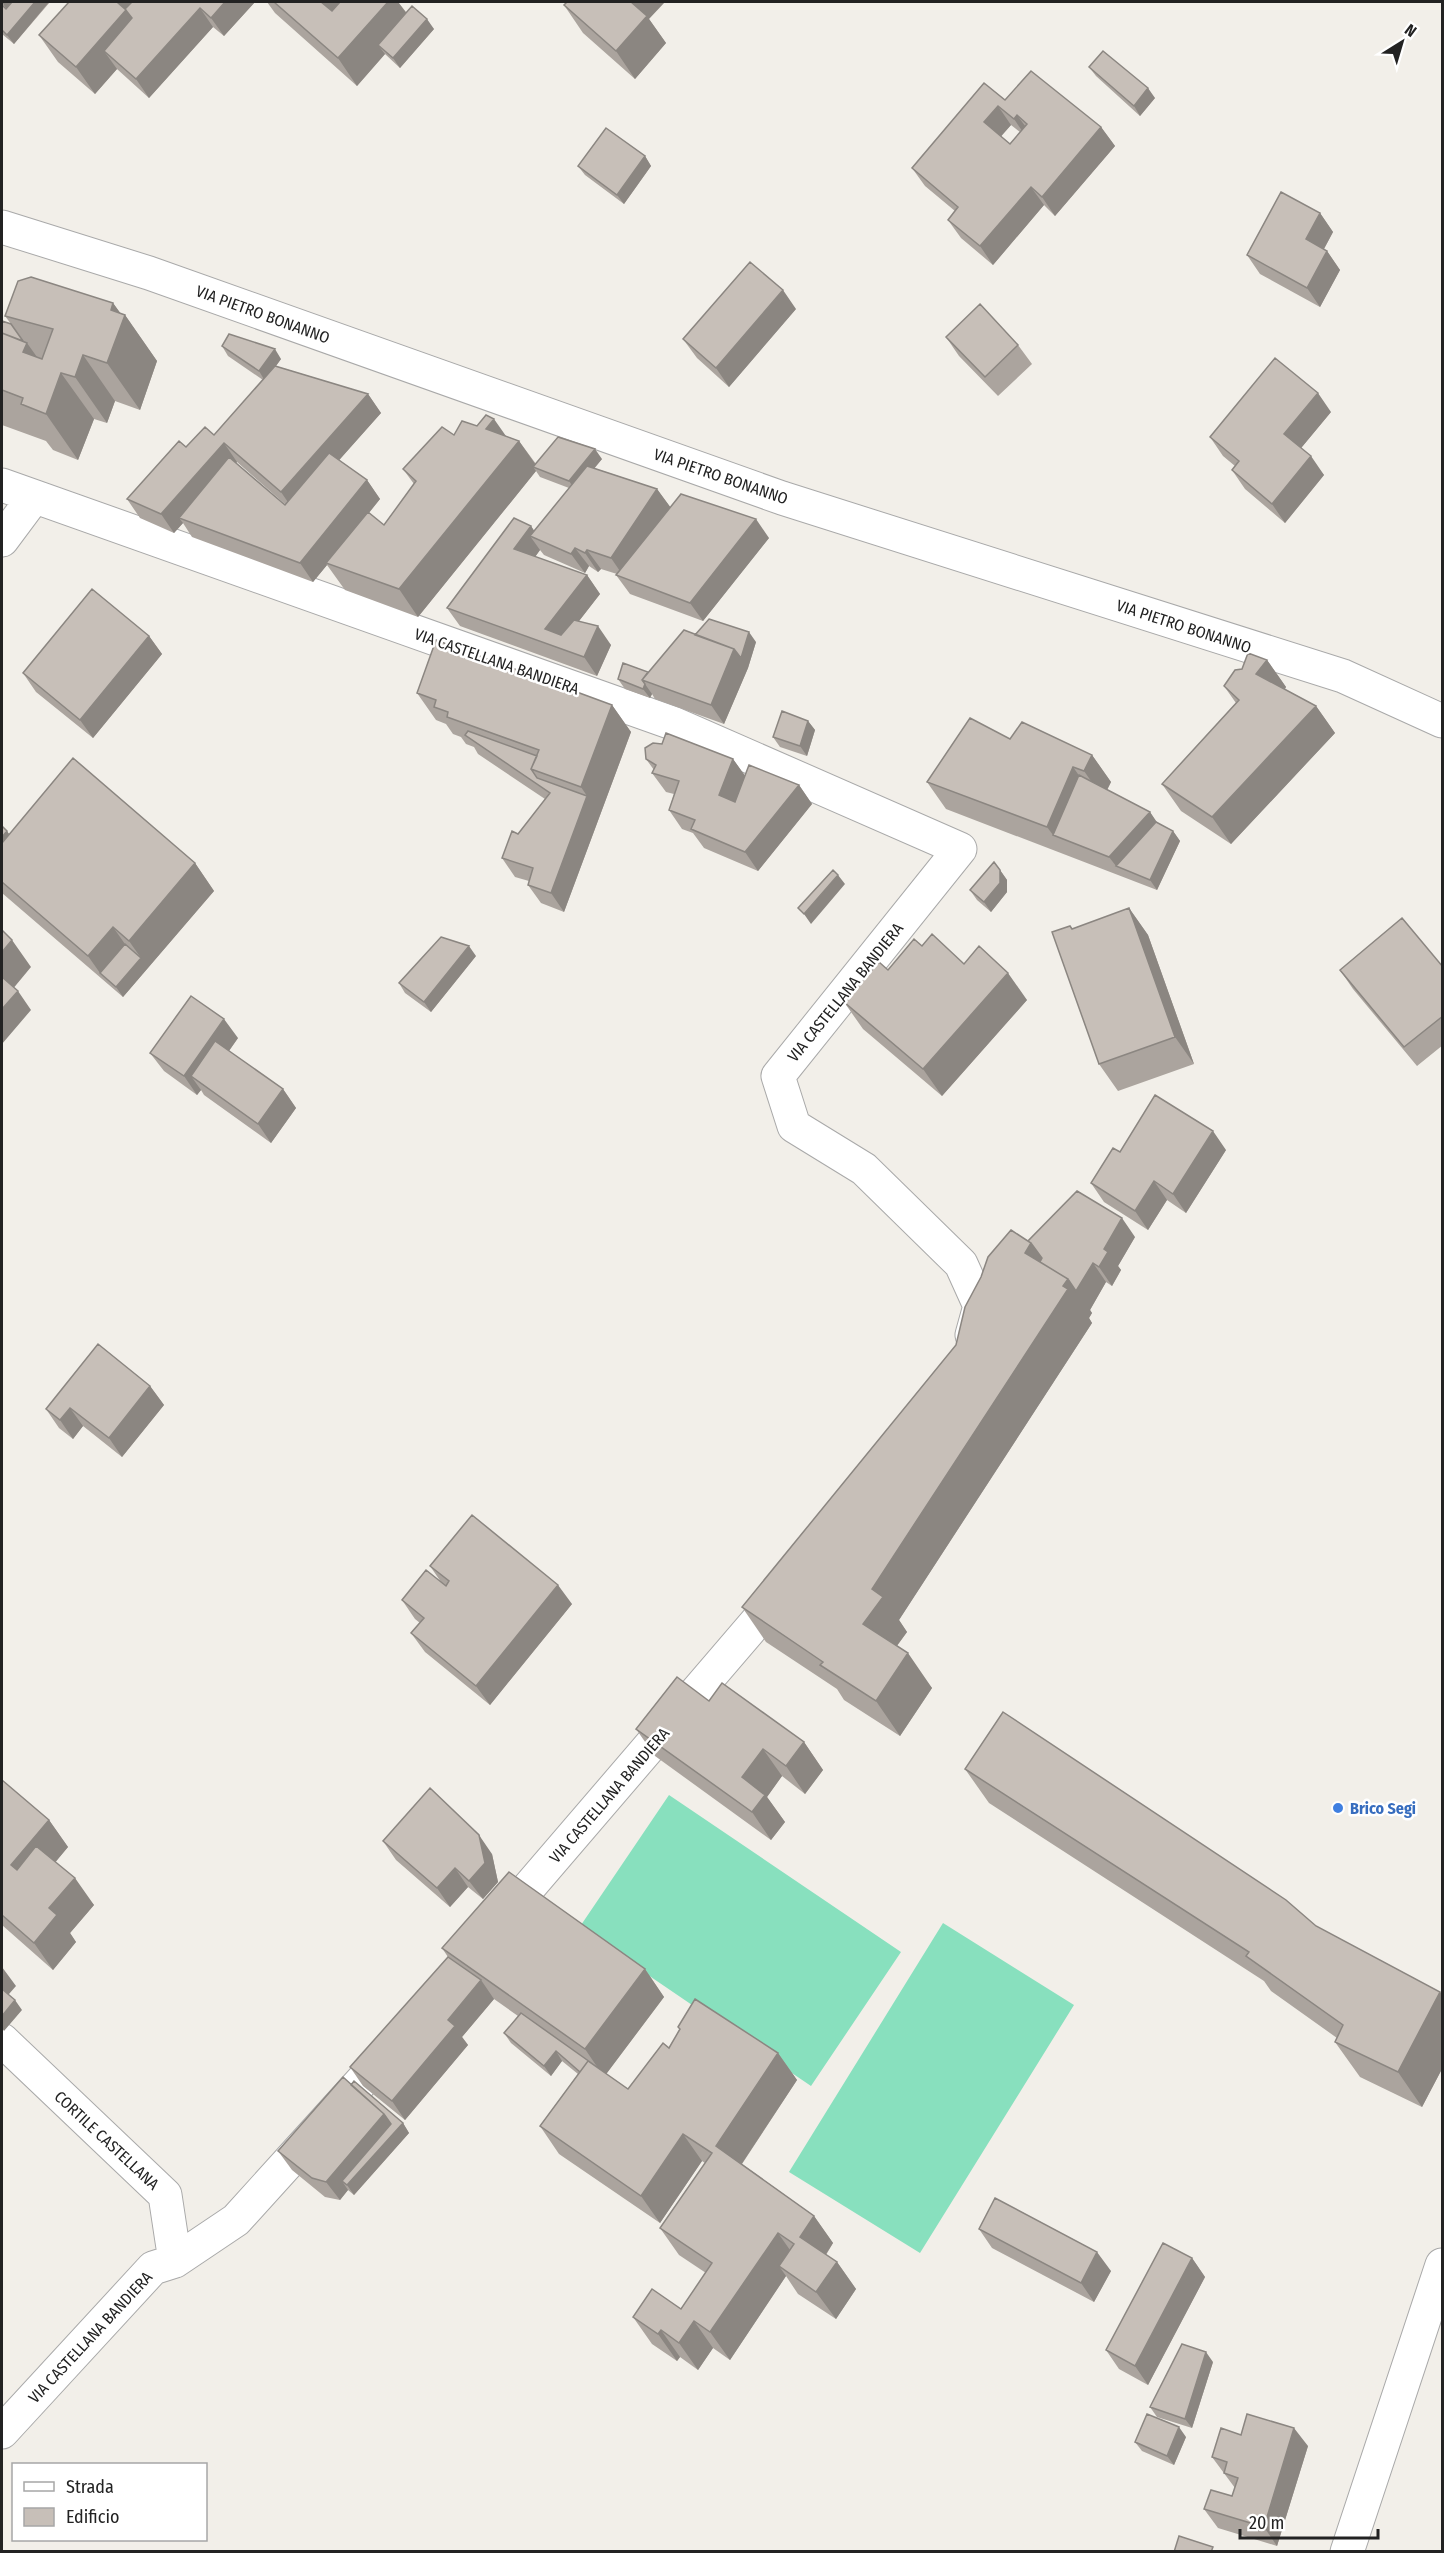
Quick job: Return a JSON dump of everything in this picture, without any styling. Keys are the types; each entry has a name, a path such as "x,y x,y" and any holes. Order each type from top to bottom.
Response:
{"street":[{"name":"VIA PIETRO BONANNO","path":"2,227 149,273 782,498 1343,676 1443,721"},
{"name":"VIA CASTELLANA BANDIERA","path":"2,485 675,724 960,849 778,1076 794,1126 864,1169 961,1263 980,1306 964,1367"},
{"path":"2,540 34,497"},
{"name":"VIA CASTELLANA BANDIERA","path":"481,1944 799,1573"},
{"name":"VIA CASTELLANA BANDIERA","path":"2,2432 153,2268 175,2261 236,2220 356,2089 411,2025"},
{"name":"CORTILE CASTELLANA","path":"2,2040 165,2195 175,2261"},
{"path":"1347,2552 1443,2265"}],"green space":[{"path":"669,1795 901,1952 811,2086 579,1928"},
{"path":"943,1923 1074,2005 920,2253 789,2172"}],"building":[{"path":"12,2 35,2 7,35 2,30 2,5 6,9"},
{"path":"69,2 119,2 126,10 76,67 39,35"},
{"path":"132,2 225,2 211,18 200,8 136,79 104,51 132,18 125,9"},
{"path":"274,2 321,2 332,11 340,2 388,2 338,58"},
{"path":"567,2 631,2 647,16 616,51 564,5"},
{"path":"412,6 427,19 393,58 378,45"},
{"path":"1103,51 1148,88 1134,106 1089,67"},
{"path":"1031,71 1101,127 1042,197 1031,187 980,246 948,220 958,207 912,168 984,83 1005,100","holes":["998,106 1014,119 1017,115 1027,124 1010,144 984,122"]},
{"path":"606,128 645,156 617,195 578,166"},
{"path":"1281,192 1320,213 1306,239 1327,251 1307,288 1247,255"},
{"path":"750,262 783,290 716,368 683,339"},
{"path":"31,277 113,303 111,310 125,315 107,363 83,355 75,377 61,373 46,414 21,404 23,398 2,390 2,333 27,343 23,352 42,359 53,329 5,316 18,281"},
{"path":"980,304 1018,345 985,377 946,337"},
{"path":"2,321 11,324 23,341 2,333"},
{"path":"229,334 275,349 259,371 222,346"},
{"path":"1275,358 1318,393 1284,434 1311,456 1272,504 1232,470 1239,461 1210,437"},
{"path":"275,366 368,394 281,492 224,443 161,514 127,499 179,441 186,447 205,427 214,435"},
{"path":"486,415 494,419 486,429 519,441 399,589 326,563 368,512 384,525 416,481 403,469 442,427 454,435 462,421 477,426"},
{"path":"558,437 595,449 569,481 533,467"},
{"path":"329,453 367,480 300,563 179,518 229,457 285,505"},
{"path":"587,466 657,489 611,558 587,550 585,553 575,548 571,554 530,536"},
{"path":"681,494 756,519 690,603 616,575"},
{"path":"514,518 531,526 514,549 587,575 545,629 561,635 574,620 598,626 584,657 447,608"},
{"path":"92,589 149,636 80,720 23,673"},
{"path":"709,619 749,632 741,658 734,649 695,635"},
{"path":"684,630 734,649 711,705 642,680"},
{"path":"436,640 612,705 581,787 531,769 539,750 447,717 448,712 434,707 436,700 417,693"},
{"path":"1248,653 1267,660 1256,674 1316,706 1212,817 1162,784 1239,700 1224,686 1235,670 1242,669"},
{"path":"623,663 648,672 642,680 645,684 643,689 618,679"},
{"path":"782,711 808,721 800,746 773,737"},
{"path":"970,718 1010,739 1022,722 1092,755 1084,771 1073,767 1047,827 927,782"},
{"path":"468,731 537,756 531,769 537,778 587,796 551,893 528,885 533,868 502,858 512,831 518,834 550,793 465,735"},
{"path":"666,733 733,759 719,795 735,802 749,765 799,785 745,852 691,829 695,820 669,810 679,781 652,773 656,765 646,759 645,748 653,743 662,744"},
{"path":"73,758 195,863 129,941 113,927 88,956 2,882 2,843"},
{"path":"1079,775 1150,812 1109,857 1053,835"},
{"path":"1156,822 1173,831 1150,880 1116,866"},
{"path":"2,826 7,831 2,837"},
{"path":"994,862 1000,870 1000,883 984,902 970,890"},
{"path":"833,870 838,875 804,914 798,908"},
{"path":"1129,908 1175,1037 1099,1064 1052,932 1070,926 1072,929"},
{"path":"1402,918 1443,967 1443,1016 1404,1047 1340,970"},
{"path":"2,930 12,940 2,952"},
{"path":"932,934 964,964 979,946 1008,973 923,1069 844,1002 879,962 888,970 914,939 922,946"},
{"path":"441,937 469,946 424,1002 399,983"},
{"path":"125,944 141,958 116,987 100,973"},
{"path":"2,977 18,991 2,1009"},
{"path":"191,996 224,1019 184,1076 150,1053"},
{"path":"215,1041 283,1089 258,1124 191,1076"},
{"path":"1155,1095 1213,1131 1173,1194 1154,1181 1135,1211 1091,1183 1113,1148 1120,1152"},
{"path":"1077,1191 1122,1218 1104,1249 1108,1252 1099,1267 1093,1263 1076,1291 1068,1279 1040,1262 1042,1258 1028,1241"},
{"path":"1011,1230 1031,1243 1025,1253 1068,1279 1063,1286 1068,1289 872,1589 883,1597 863,1624 908,1653 876,1701 820,1665 823,1662 742,1607 956,1345 965,1307 981,1277 988,1257"},
{"path":"98,1344 150,1386 109,1438 70,1408 60,1420 46,1409"},
{"path":"472,1515 558,1585 476,1686 411,1633 424,1618 402,1600 426,1570 446,1586 449,1581 430,1566"},
{"path":"677,1677 709,1701 722,1683 804,1742 786,1766 763,1749 742,1777 765,1795 752,1812 636,1729"},
{"path":"1003,1712 1286,1900 1316,1926 1440,1992 1398,2072 1335,2042 1343,2025 1246,1956 1249,1952 965,1769"},
{"path":"2,1780 49,1820 11,1865 17,1870 36,1846 75,1878 49,1908 57,1915 34,1943 2,1915"},
{"path":"430,1788 479,1835 485,1863 469,1881 455,1868 437,1888 383,1841"},
{"path":"509,1872 645,1969 585,2049 442,1948"},
{"path":"448,1957 481,1980 448,2020 455,2026 392,2101 350,2067"},
{"path":"2,1989 15,2000 2,2016"},
{"path":"695,1999 778,2053 716,2146 814,2216 800,2237 837,2262 816,2292 779,2266 794,2244 778,2233 710,2332 694,2321 679,2343 661,2330 658,2334 633,2317 652,2289 681,2309 712,2263 660,2228 712,2153 683,2134 641,2196 540,2126 588,2061 628,2089 663,2043 669,2048 680,2029 678,2027"},
{"path":"521,2013 597,2067 588,2061 580,2072 556,2051 544,2066 504,2033"},
{"path":"343,2077 384,2114 326,2182 312,2178 278,2151"},
{"path":"354,2081 403,2123 347,2185 342,2181 391,2124 384,2114 351,2085"},
{"path":"995,2198 1097,2252 1081,2283 979,2229"},
{"path":"1163,2243 1192,2258 1135,2366 1106,2350"},
{"path":"1182,2344 1206,2352 1185,2419 1150,2407"},
{"path":"1147,2414 1179,2427 1167,2456 1135,2442"},
{"path":"1247,2414 1294,2428 1264,2527 1204,2509 1211,2490 1232,2496 1238,2478 1224,2473 1227,2462 1212,2457 1221,2428 1241,2435"},
{"path":"1179,2536 1213,2547 1211,2552 1174,2552"}],"place":[{"name":"Brico Segi","path":"1338,1808"}]}
